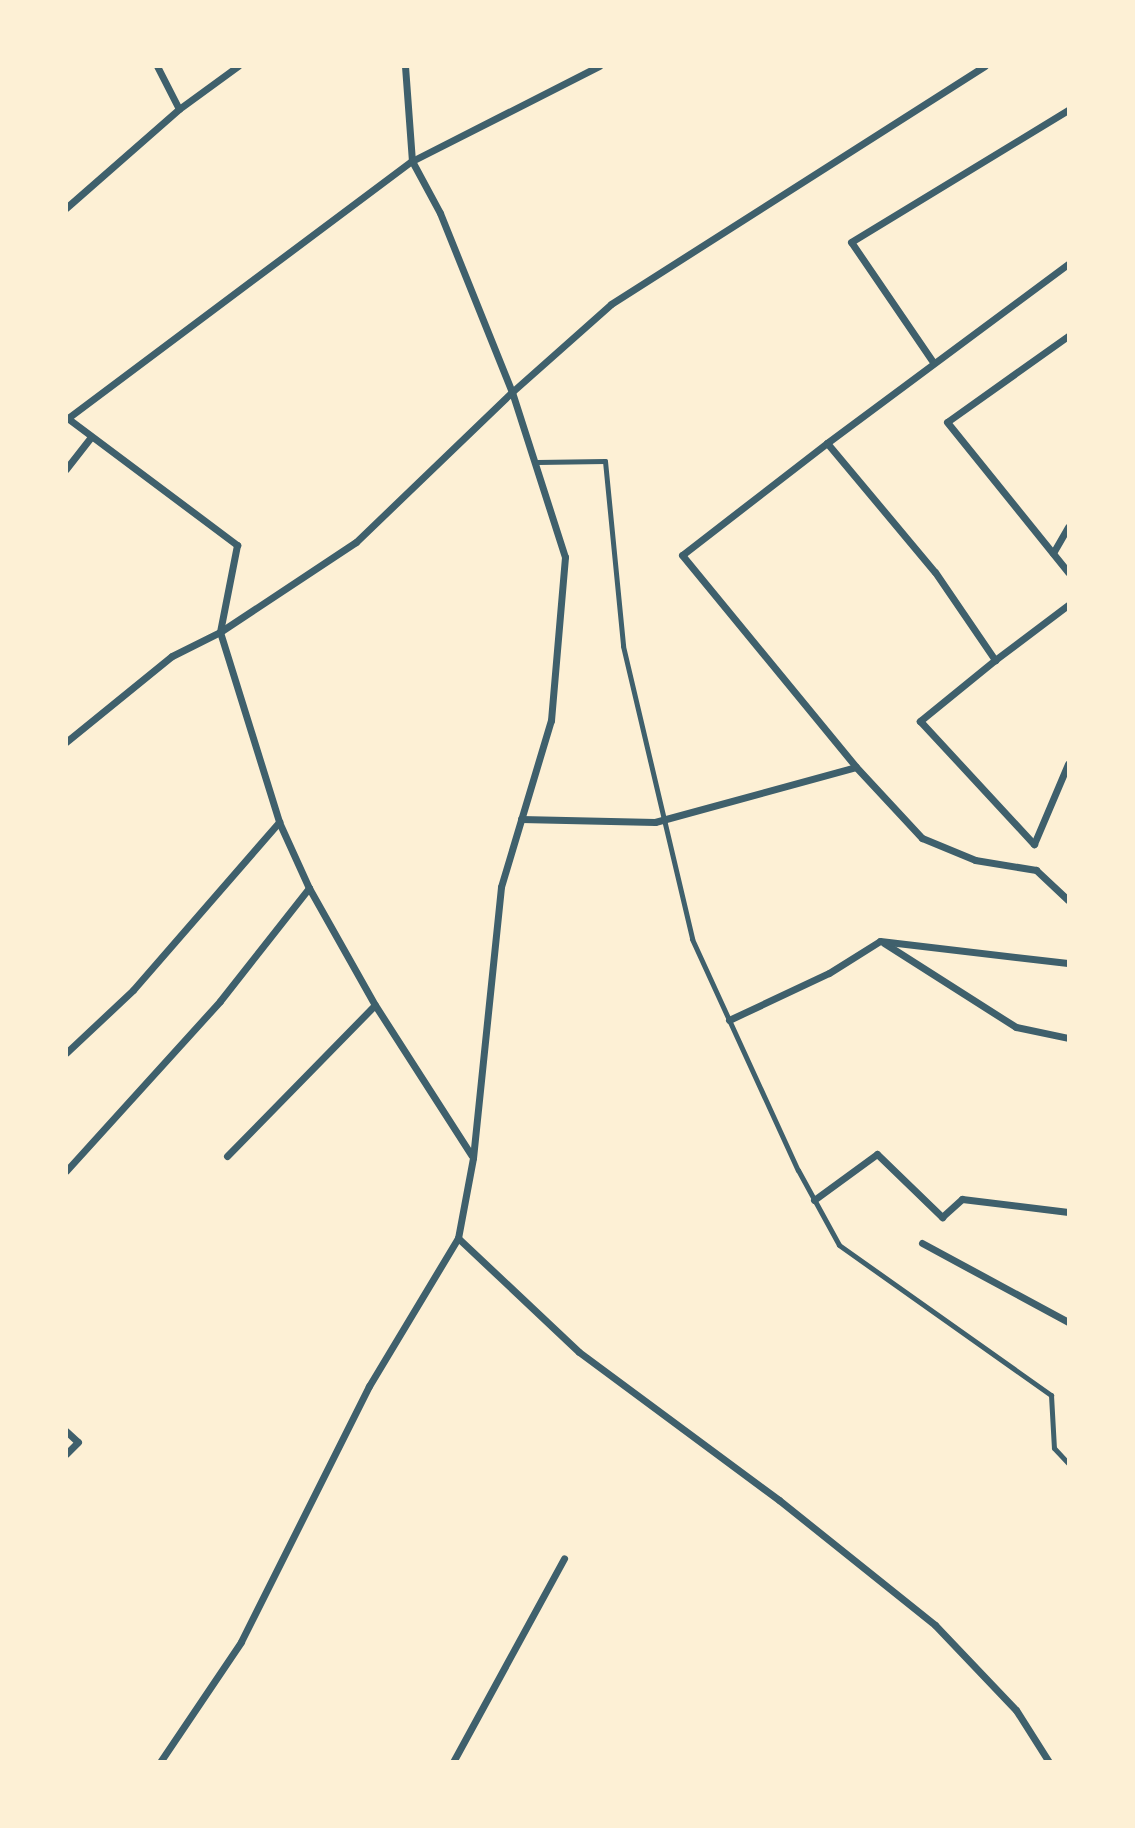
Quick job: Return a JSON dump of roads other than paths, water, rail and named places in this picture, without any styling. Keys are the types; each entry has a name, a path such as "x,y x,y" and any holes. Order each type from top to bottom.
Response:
{"street":[{"path":"157,66 179,109"},
{"path":"66,208 179,109 238,66"},
{"path":"160,1762 242,1642 369,1386 458,1238 473,1158 501,887 551,720 565,556 513,392 440,213 412,161 405,66"},
{"path":"473,1158 375,1005 309,888 279,822 220,632 237,545 90,438 67,417 412,161 599,66"},
{"path":"66,742 172,656 220,632 356,542 513,392 611,304 985,66"},
{"path":"933,362 850,242 1069,110"},
{"path":"1069,264 933,362 682,555 856,767 922,838 975,860 1036,870 1069,900"},
{"path":"1069,336 947,422 1069,572"},
{"path":"66,468 90,438"},
{"path":"827,443 935,572 995,660"},
{"path":"1053,553 1069,527"},
{"path":"1069,605 920,721 1034,844 1069,764"},
{"path":"522,819 666,819 856,767"},
{"path":"66,1054 133,990 279,822"},
{"path":"66,1171 220,1001 309,888"},
{"path":"729,1020 829,973 880,941 1069,963"},
{"path":"880,941 1016,1027 1069,1038"},
{"path":"227,1156 375,1005"},
{"path":"814,1200 877,1154 942,1217 962,1199 1069,1212"},
{"path":"458,1238 579,1352 736,1467 935,1625 1016,1710 1049,1762"},
{"path":"922,1243 1069,1322"},
{"path":"66,1431 78,1442 66,1454"},
{"path":"453,1762 564,1558"}],"lane":[{"path":"537,462 605,461 623,646 666,819 692,939 814,1200 839,1245 1051,1395 1054,1448 1069,1463"}]}
